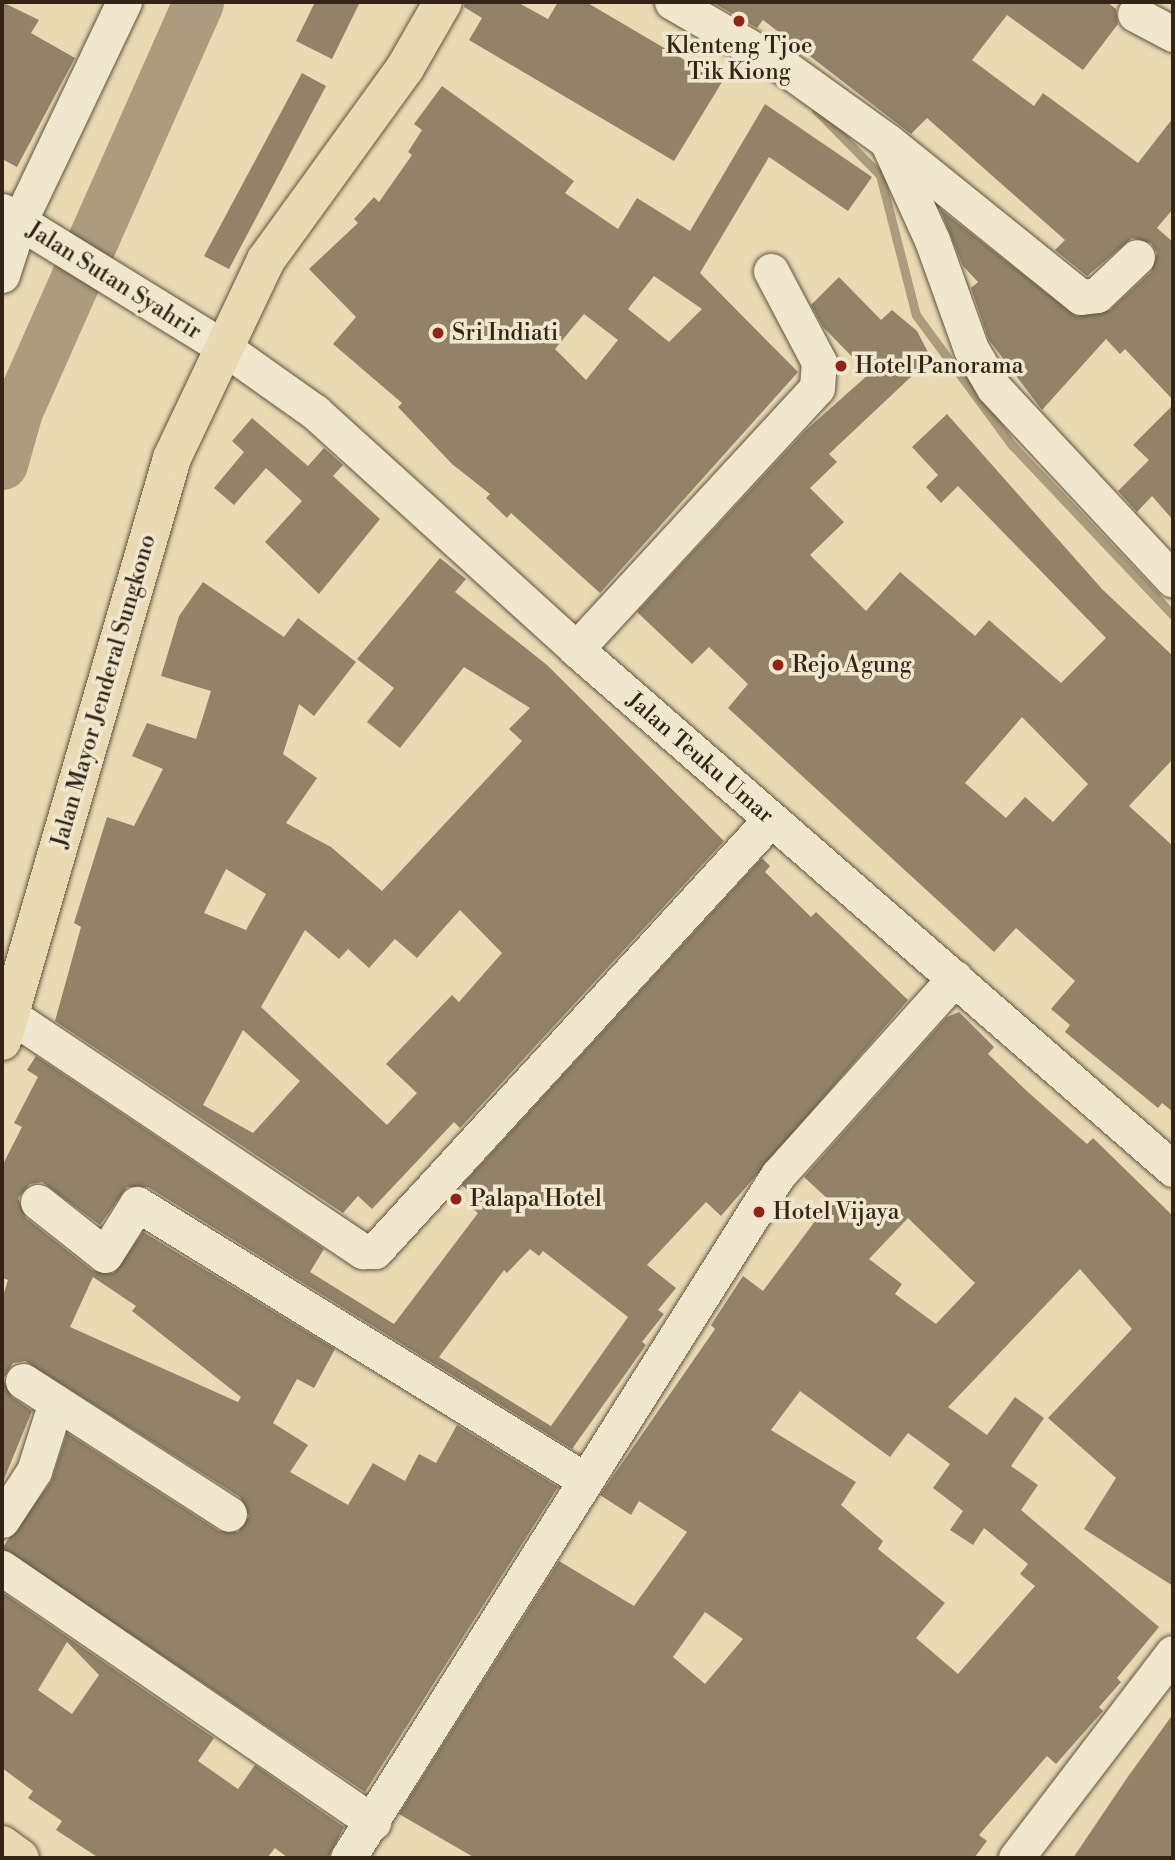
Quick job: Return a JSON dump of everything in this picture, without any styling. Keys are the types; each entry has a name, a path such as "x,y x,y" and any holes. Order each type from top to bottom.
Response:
{"main road":[{"name":"Jalan Mayor Jenderal Sungkono","path":"6,1028 172,458 266,260 405,68 443,2"},
{"path":"2,1845 20,1858"}],"street":[{"path":"2,275 17,221 124,2"},
{"path":"672,2 784,67 887,141 1081,297 1097,295 1137,257"},
{"path":"1135,14 1173,34"},
{"path":"887,141 932,240 971,349 994,388 1173,580"},
{"name":"Jalan Sutan Syahrir","path":"17,221 134,297 226,349"},
{"path":"576,649 817,388 819,362 771,271"},
{"name":"Jalan Teuku Umar","path":"226,349 315,412 576,649 1173,1169"},
{"path":"6,1028 363,1251 375,1251 771,820"},
{"path":"348,1858 794,1151 955,978"},
{"path":"38,1202 105,1255 137,1204 585,1480"},
{"path":"23,1381 229,1514"},
{"path":"2,1520 34,1471 56,1402"},
{"path":"2,1568 373,1822"},
{"path":"1016,1858 1173,1653"}],"building":[{"path":"2,2 39,20 31,33 75,58 17,167 2,159"},
{"path":"315,2 360,2 332,59 296,41"},
{"path":"465,2 517,2 548,19 558,2 586,2 722,82 674,161 469,40 482,18 464,7"},
{"path":"712,2 1107,2 1116,9 1118,24 1083,70 1007,15 972,60 1034,106 1043,93 1138,163 1173,118 1173,209 1157,228 1173,242 1173,400 1125,349 1120,354 1106,339 1042,410 989,340 971,288 978,282 963,266 940,209 1076,316 1110,310 1151,272 1157,253 1151,243 1132,238 1087,276 1055,250 1065,240 927,118 911,134 763,20 757,28"},
{"path":"302,73 326,86 229,269 204,256"},
{"path":"442,86 574,181 565,193 618,229 637,198 690,231 765,104 872,177 848,211 769,157 700,273 798,372 600,593 511,513 507,518 486,498 490,494 452,464 398,407 402,403 333,344 356,317 309,269 358,223 354,219 374,197 379,202 412,155 408,152 422,130 414,124","holes":["654,276 702,309 669,342 628,309","584,314 618,340 586,380 555,349"]},
{"path":"839,277 881,320 892,310 917,331 931,358 829,454 837,462 810,488 844,522 810,555 866,611 900,572 975,636 989,620 1061,683 1106,638 958,486 941,503 926,487 938,475 912,447 947,414 1102,589 1173,656 1173,759 1129,806 1173,846 1173,1112 1162,1103 1158,1108 1065,1032 1070,1025 1051,1009 1075,981 1016,928 994,952 728,708 748,684 709,647 692,664 637,612 806,430 869,374 823,327 811,305","holes":["1022,717 1088,784 1053,822 1025,797 1006,818 965,783"]},
{"path":"1173,405 1173,520 1152,496 1137,512 1118,491 1149,460 1133,445"},
{"path":"252,418 308,466 324,448 343,465 333,476 380,519 319,594 265,542 302,501 266,468 234,505 214,488 244,452 232,441"},
{"path":"440,558 466,579 455,592 547,665 724,841 460,1128 454,1122 372,1209 358,1196 343,1213 55,1021 81,927 74,923 107,817 134,826 163,769 132,756 147,723 196,739 211,691 161,676 179,616 203,582 284,637 298,618 356,662 314,716 299,704 283,754 317,778 286,823 331,847 382,891 522,741 509,729 530,708 464,667 400,748 367,722 394,688 357,659","holes":["226,869 266,894 246,930 204,913","460,910 502,953 459,1002 452,995 386,1064 417,1093 387,1125 261,1007 305,930 339,959 348,949 369,968 395,939 417,958","243,1030 300,1081 253,1133 203,1105"]},
{"path":"762,858 770,866 765,872 811,917 816,912 908,1000 721,1216 706,1202 647,1265 676,1288 658,1310 664,1314 642,1342 646,1345 572,1449 148,1187 127,1187 100,1225 42,1182 30,1184 18,1198 26,1218 93,1271 114,1273 143,1232 335,1349 314,1388 297,1379 273,1423 308,1445 290,1472 348,1505 373,1463 405,1481 419,1454 436,1463 457,1425 558,1487 365,1792 2,1548 51,1482 67,1433 219,1531 238,1532 249,1516 240,1497 25,1361 13,1363 3,1379 12,1397 32,1411 2,1484 2,1299 8,1280 2,1278 2,1166 22,1127 14,1123 38,1077 27,1070 36,1056 324,1249 310,1272 394,1324 478,1213 472,1208 479,1201 462,1185","holes":["530,1249 539,1256 543,1251 628,1317 551,1426 439,1357 504,1270 507,1273","93,1277 136,1306 132,1311 241,1397 238,1402 70,1327"]},
{"path":"959,1012 994,1047 988,1054 1087,1144 1093,1138 1173,1216 1173,1586 1084,1529 1116,1478 1048,1418 1132,1329 1080,1269 948,1407 987,1435 1015,1397 1044,1418 1011,1466 1038,1485 1021,1510 1159,1627 1117,1678 1121,1682 1099,1707 1103,1711 1056,1764 1047,1756 979,1835 987,1841 974,1858 475,1858 399,1814 559,1561 634,1606 687,1532 639,1501 631,1515 600,1495 715,1329 711,1325 743,1276 763,1291 830,1201 804,1177 947,1017","holes":["908,1218 975,1283 936,1324 895,1294 902,1284 869,1259","800,1391 890,1457 908,1433 950,1464 933,1488 963,1511 950,1530 973,1545 984,1528 1028,1564 1020,1574 1035,1586 958,1674 916,1638 945,1603 878,1549 883,1541 841,1505 856,1482 771,1430","705,1612 743,1639 705,1684 673,1657"]},
{"path":"2,1592 214,1738 198,1761 238,1789 255,1765 344,1827 328,1858 288,1858 275,1848 267,1858 99,1858 56,1830 62,1821 28,1798 33,1791 2,1768","holes":["67,1642 99,1675 72,1714 38,1690"]},
{"path":"1173,1714 1173,1858 1073,1858 1127,1778"}],"waterway":[{"path":"2,464 17,411 198,2"},
{"path":"816,110 880,175 916,315 1012,445 1173,615"}],"place":[{"name":"Klenteng Tjoe Tik Kiong","path":"739,21"},
{"name":"Sri Indiati","path":"438,333"},
{"name":"Hotel Panorama","path":"841,366"},
{"name":"Rejo Agung","path":"778,665"},
{"name":"Palapa Hotel","path":"456,1199"},
{"name":"Hotel Vijaya","path":"759,1212"}]}
